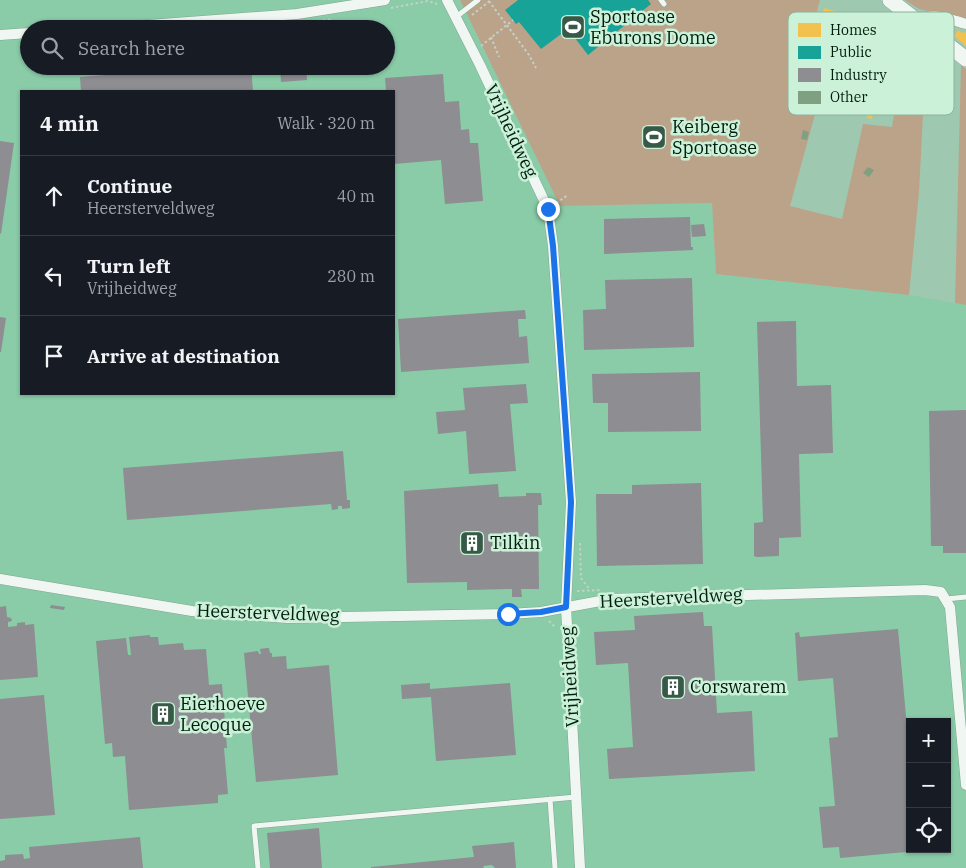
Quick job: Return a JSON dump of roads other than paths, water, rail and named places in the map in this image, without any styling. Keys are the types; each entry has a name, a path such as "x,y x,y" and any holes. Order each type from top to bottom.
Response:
{"main road":[{"path":"890,0 905,12"},
{"path":"954,50 966,59"}],"street":[{"path":"216,20 297,14 381,1"},
{"name":"Vrijheidweg","path":"442,2 456,17 548,209 553,246 571,502 566,607 580,868"},
{"path":"0,35 20,34"},
{"name":"Heersterveldweg","path":"0,579 192,611 288,618 508,614 541,612 611,599 925,590 941,592 945,600"},
{"path":"945,600 950,607 966,785"}],"lane":[{"path":"456,17 478,0"},
{"path":"945,600 966,597"},
{"path":"258,868 254,826 576,797"},
{"path":"550,800 555,868"}],"place":[{"name":"Sportoase Eburons Dome","path":"573,27"},
{"name":"Keiberg Sportoase","path":"654,137"},
{"name":"Tilkin","path":"472,543"},
{"name":"Corswarem","path":"673,687"},
{"name":"Eierhoeve Lecoque","path":"163,714"}]}
